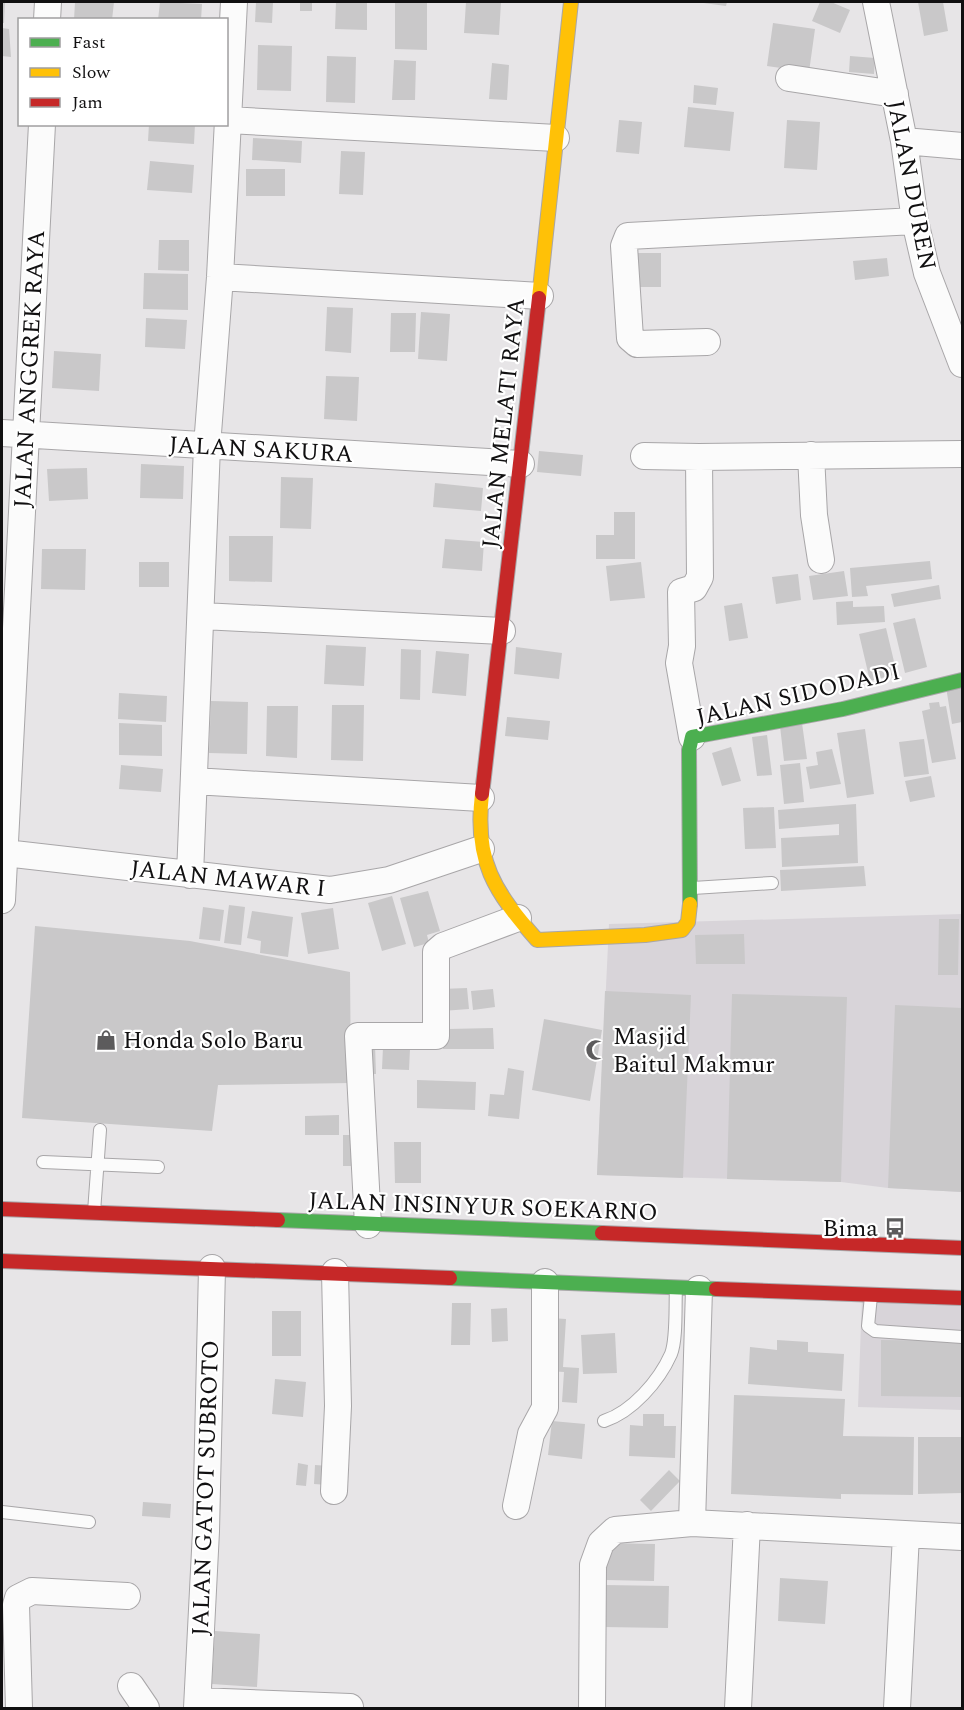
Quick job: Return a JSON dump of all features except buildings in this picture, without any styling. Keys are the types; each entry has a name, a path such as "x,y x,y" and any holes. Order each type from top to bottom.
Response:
{"main road":[{"name":"JALAN MELATI RAYA","path":"481,849 481,798 540,296 571,2"},
{"name":"JALAN SIDODADI","path":"518,918 537,940 645,935 682,930 688,922 691,888 689,750 692,737 843,709 963,680"},
{"path":"481,849 496,883 518,918"},
{"name":"JALAN INSINYUR SOEKARNO","path":"2,1209 963,1248"},
{"path":"2,1261 335,1272 688,1289 963,1298"}],"street":[{"path":"47,18 48,2"},
{"path":"234,2 228,120 556,138"},
{"name":"JALAN DUREN","path":"876,2 904,141 915,221 927,273 963,364"},
{"path":"789,78 895,94"},
{"name":"JALAN ANGGREK RAYA","path":"2,900 5,853 13,434 42,126"},
{"path":"190,875 207,446 220,277 228,126"},
{"path":"904,141 963,146"},
{"path":"707,342 638,344 630,339 624,246 628,236 915,221"},
{"path":"220,277 540,296"},
{"name":"JALAN SAKURA","path":"13,434 521,464"},
{"path":"645,456 963,454"},
{"path":"811,455 817,548 821,560"},
{"path":"692,737 679,663 682,646 681,592 694,588 700,577 699,457"},
{"path":"202,616 501,631"},
{"path":"194,781 481,798"},
{"name":"JALAN MAWAR I","path":"5,853 330,890 389,880 481,849"},
{"path":"368,1225 358,1036 436,1036 436,952 443,946 518,918"},
{"name":"JALAN GATOT SUBROTO","path":"198,1705 206,1531 212,1268"},
{"path":"334,1491 338,1406 335,1272"},
{"path":"516,1506 531,1434 545,1408 545,1282"},
{"path":"688,1289 692,1523"},
{"path":"592,1708 593,1565 600,1543 615,1530 692,1523 963,1537"},
{"path":"738,1708 747,1525"},
{"path":"897,1708 906,1535"},
{"path":"19,1708 16,1605 18,1598 32,1592 127,1596"},
{"path":"131,1686 146,1708"},
{"path":"198,1705 350,1707"}],"lane":[{"path":"691,888 772,883"},
{"path":"93,1213 100,1130"},
{"path":"43,1162 158,1167"},
{"path":"604,1421 619,1416 641,1397 671,1352 688,1289"},
{"path":"871,1296 868,1326 875,1331 963,1337"},
{"path":"2,1512 89,1522"}],"shaded area":[{"path":"962,914 962,1192 888,1188 841,1182 597,1175 609,924"},
{"path":"862,1297 962,1300 962,1410 858,1407"}],"traffic: fast":[{"path":"690,904 689,750 692,737 843,709 962,680"},
{"path":"278,1220 602,1233"},
{"path":"450,1278 716,1289"}],"traffic: slow":[{"path":"539,298 571,2"},
{"path":"482,794 481,838 490,874 509,906 537,940 645,935 682,930 688,922 690,904"}],"traffic: jam":[{"path":"482,794 539,298"},
{"path":"2,1209 278,1220"},
{"path":"602,1233 962,1248"},
{"path":"2,1261 450,1278"},
{"path":"716,1289 962,1298"}],"place":[{"name":"Honda Solo Baru","path":"106,1040"},
{"name":"Masjid Baitul Makmur","path":"596,1050"},
{"name":"Bima","path":"895,1228"}]}
